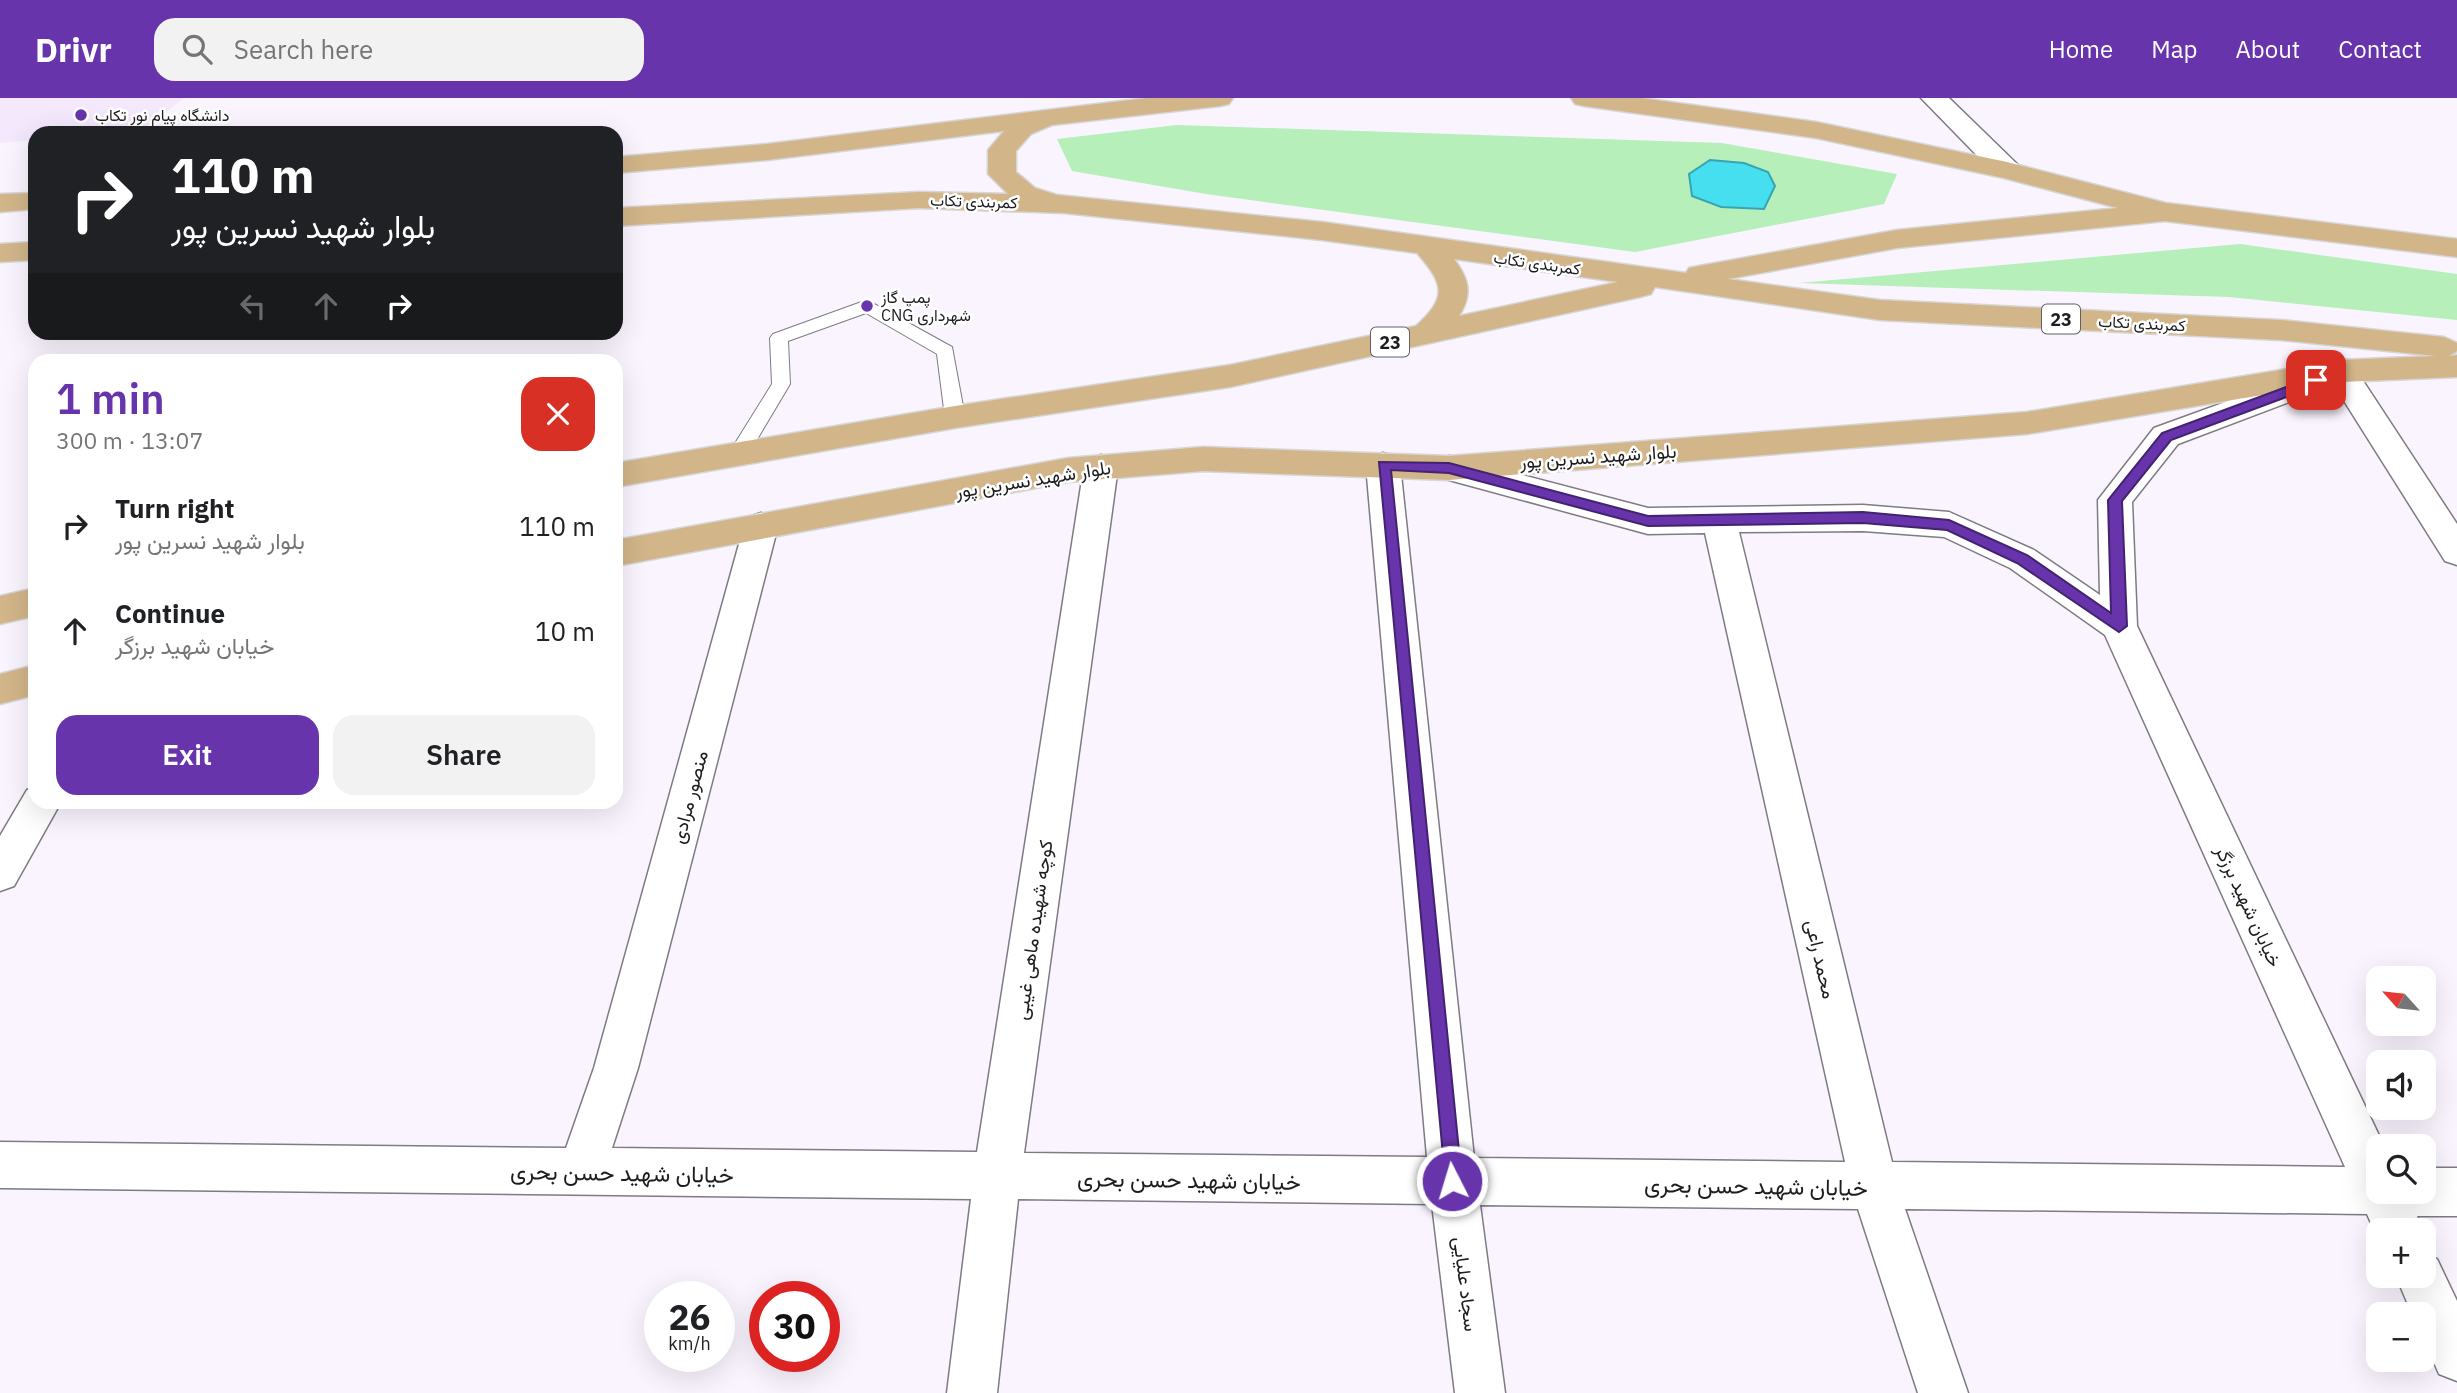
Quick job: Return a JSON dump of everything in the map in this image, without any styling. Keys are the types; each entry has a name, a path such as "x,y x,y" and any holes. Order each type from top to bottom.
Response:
{"main road":[{"path":"623,164 746,156 1058,114 1220,98"},
{"path":"1584,98 1816,130 2007,170 2165,212 2457,248"},
{"path":"1058,114 1022,128 1002,149 1002,174 1025,194 1064,204"},
{"name":"کمربندی تکاب","path":"623,217 919,200 1064,204 1322,231 1427,248 1880,310 2280,330 2457,348"},
{"path":"0,204 28,202"},
{"name":"23","path":"623,474 956,416 1230,376 1666,281 1897,239 2165,212"},
{"path":"1424,335 1447,316 1455,292 1448,268 1427,248"},
{"path":"0,253 28,251"},
{"name":"بلوار شهید نسرین پور","path":"623,552 1068,470 1203,459 1449,468 2027,423 2341,371 2457,366"},
{"path":"0,610 28,604"},
{"path":"0,689 28,682"}],"street":[{"path":"1934,98 2007,170"},
{"path":"2341,371 2457,552"},
{"name":"خیابان شهید برزگر","path":"2341,371 2166,436 2115,500 2119,626 2366,1162"},
{"name":"سجاد علیایی","path":"1383,465 1452,1181 1480,1393"},
{"name":"کوچه شهیده ماهی غیبی","path":"972,1393 997,1177 1101,467"},
{"path":"1449,468 1648,521 1863,518 1949,525 2022,559 2119,626"},
{"name":"محمد راعی","path":"1719,520 1874,1186 1943,1393"},
{"name":"منصور مرادی","path":"581,1172 616,1068 761,526"},
{"path":"0,873 37,809"},
{"name":"خیابان شهید حسن بحری","path":"0,1166 2366,1190"},
{"path":"2436,1192 2457,1192"},
{"path":"2426,1288 2457,1356"}],"lane":[{"path":"739,453 781,384 779,338 867,306 946,351 956,416"}],"shaded area":[{"name":"دانشگاه پیام نور تکاب","path":"0,98 184,98 148,126 28,126 28,141 0,143"}],"green space":[{"path":"1177,125 1722,143 1897,174 1884,204 1635,252 1206,194 1072,171 1057,139"},
{"path":"2240,244 2457,274 2457,320 2229,297 1799,283"}],"water":[{"path":"1710,160 1744,163 1768,172 1775,186 1764,209 1721,207 1692,196 1689,174"}],"place":[{"name":"دانشگاه پیام نور تکاب","path":"81,115"},
{"name":"پمپ گاز CNG شهرداری","path":"867,306"}],"route":[{"path":"1452,1181 1383,465 1449,468 1648,521 1863,518 1949,525 2022,559 2119,626 2115,500 2166,436 2316,380"}]}
